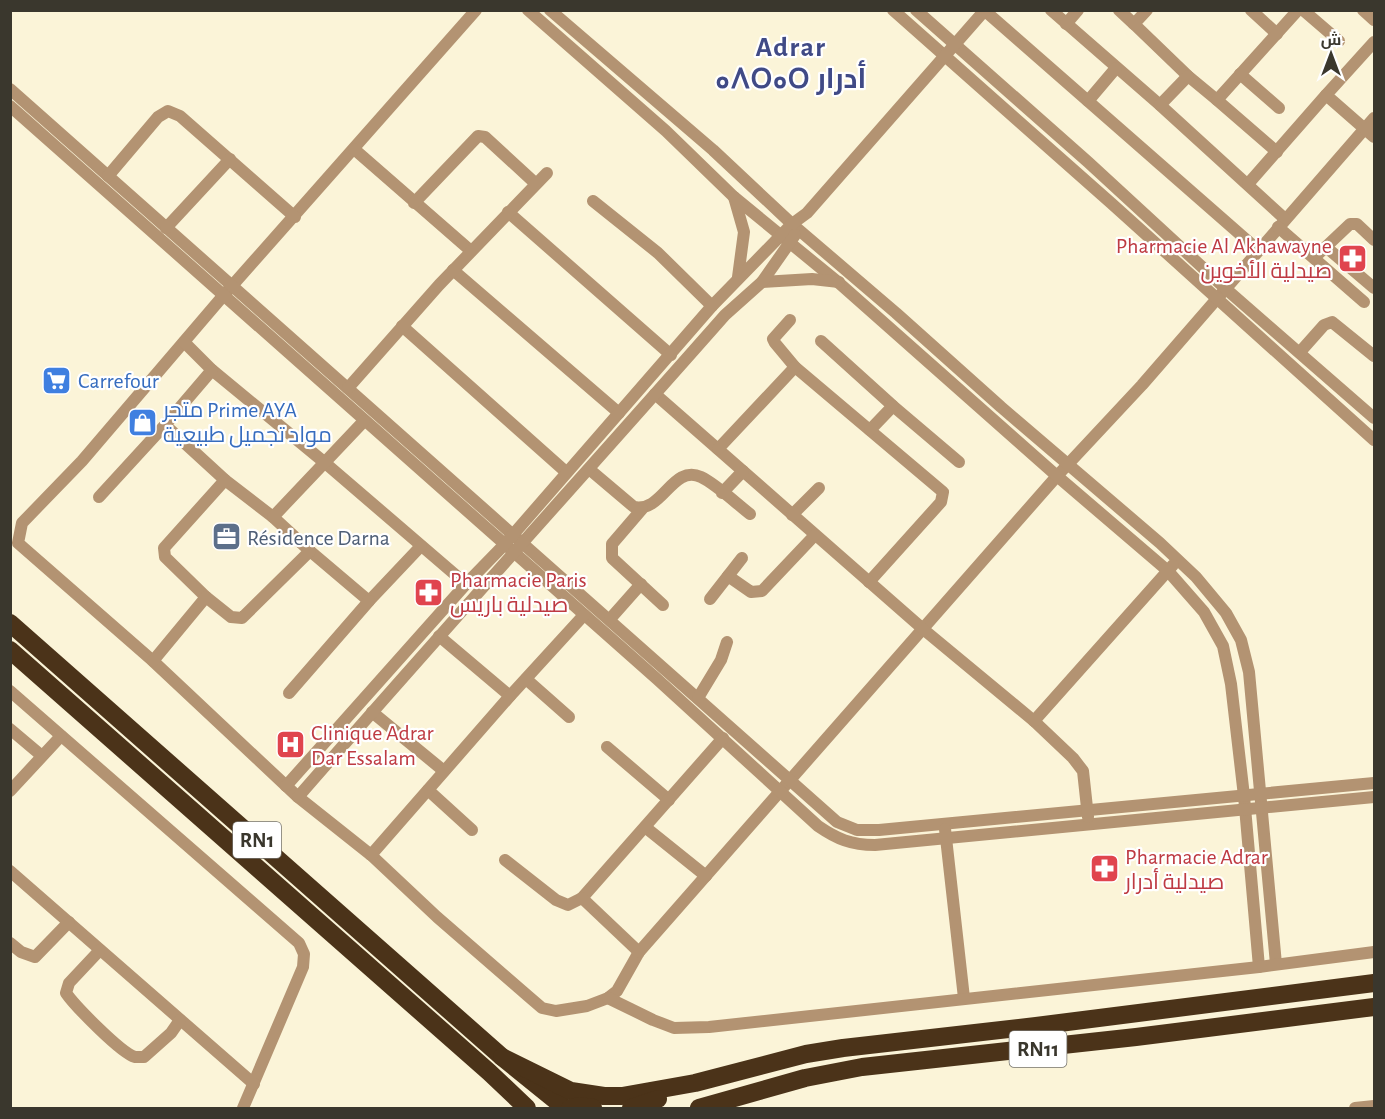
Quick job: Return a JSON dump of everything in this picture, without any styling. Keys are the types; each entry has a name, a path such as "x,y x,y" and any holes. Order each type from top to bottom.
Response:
{"highway":[{"name":"RN1","path":"10,623 502,1057 565,1108"},
{"name":"RN1","path":"10,650 304,908 527,1108"},
{"name":"RN11","path":"631,1108 696,1083 806,1054 1374,983"},
{"name":"RN11","path":"699,1108 805,1078 862,1067 1114,1040 1374,1007"},
{"path":"502,1057 552,1083 588,1095 622,1096 696,1083"},
{"path":"507,1089 508,1108"},
{"path":"570,1108 579,1106 593,1108"}],"street":[{"path":"476,10 223,296 82,461 22,523 18,543 153,662 298,797 371,855 436,916 542,1008 556,1011 587,1006 608,998 616,991 639,952 1057,476 1142,386 1374,118"},
{"path":"528,10 666,131 734,197 839,283 1168,571 1204,612 1223,646 1231,684 1246,809 1259,967"},
{"path":"550,10 713,150 795,227 1161,543 1212,594 1226,613 1243,647 1249,672 1276,964"},
{"path":"893,10 1103,195 1216,299 1373,435"},
{"path":"916,10 1088,162 1226,289 1374,418"},
{"path":"1051,10 1248,184 1314,258 1364,302"},
{"path":"1066,24 1078,10"},
{"path":"1119,10 1188,76 1277,152"},
{"path":"1134,24 1147,10"},
{"path":"1251,10 1277,34"},
{"path":"1217,100 1298,10"},
{"path":"1303,10 1339,41"},
{"path":"1363,10 1374,20"},
{"path":"286,786 508,540 738,277 785,238 985,11 1258,250"},
{"path":"1248,184 1374,42"},
{"path":"1088,101 1116,68"},
{"path":"1240,74 1279,108"},
{"path":"1160,105 1188,76"},
{"path":"10,89 348,387 584,615 818,826 841,841 863,845 894,843 1374,797"},
{"path":"1326,95 1374,137"},
{"path":"10,106 364,421 441,487 508,540"},
{"path":"108,176 158,117 168,111 180,116 295,217"},
{"path":"414,203 478,136 485,137 535,183"},
{"path":"354,149 471,251"},
{"path":"166,228 230,159"},
{"path":"348,387 453,270 547,173"},
{"path":"734,197 744,232 738,277"},
{"path":"593,201 657,253 712,306"},
{"path":"508,212 671,355"},
{"path":"1314,258 1350,224 1357,224 1374,240"},
{"path":"298,797 725,315 762,282 785,238"},
{"path":"1326,247 1374,288"},
{"path":"453,270 619,414"},
{"path":"762,282 812,279 839,283"},
{"path":"790,320 773,339 795,367 943,492 941,502 869,582"},
{"path":"1300,352 1324,325 1332,322 1374,354"},
{"path":"402,326 566,472"},
{"path":"821,341 959,462"},
{"path":"184,342 212,370 324,462 466,584"},
{"path":"718,450 795,367"},
{"path":"99,497 212,370"},
{"path":"656,394 923,629 1034,721 1079,765 1085,780 1088,824"},
{"path":"870,430 893,406"},
{"path":"273,517 364,421"},
{"path":"165,425 225,480 273,517 369,601"},
{"path":"589,469 634,507 642,509"},
{"path":"722,493 742,471"},
{"path":"663,604 612,558 612,544 642,509 651,506 680,477 690,475 702,477 750,514"},
{"path":"225,480 163,551 165,556 206,597 231,617 242,618 310,551"},
{"path":"792,515 819,488"},
{"path":"728,576 751,592 762,591 815,535"},
{"path":"289,693 369,601 421,546"},
{"path":"518,549 610,619 837,822 857,830 893,829 1374,783"},
{"path":"710,599 742,558"},
{"path":"1034,721 1178,560"},
{"path":"610,619 641,584"},
{"path":"153,662 206,597"},
{"path":"371,855 584,615"},
{"path":"439,636 510,696"},
{"path":"698,698 721,660 727,642"},
{"path":"526,679 569,717"},
{"path":"10,691 291,936 303,949 303,967 243,1108"},
{"path":"372,712 444,771"},
{"path":"10,729 42,756"},
{"path":"10,791 60,736"},
{"path":"505,860 556,900 568,905 582,898 723,738"},
{"path":"606,747 669,800"},
{"path":"428,790 472,830"},
{"path":"944,824 964,998"},
{"path":"645,826 705,876"},
{"path":"893,829 894,843"},
{"path":"10,871 255,1084"},
{"path":"582,898 639,952"},
{"path":"10,943 21,952 35,957 69,922"},
{"path":"100,950 69,983 66,993 73,1003 124,1050 135,1057 144,1057 171,1033 180,1020"},
{"path":"608,998 665,1025 684,1028 1259,967 1374,952"}],"place":[{"name":"Pharmacie Al Akhawayne صيدلية الأخوين","path":"1353,258"},
{"name":"Carrefour","path":"57,380"},
{"name":"متجر Prime AYA مواد تجميل طبيعية","path":"142,422"},
{"name":"Résidence Darna","path":"226,537"},
{"name":"Pharmacie Paris صيدلية باريس","path":"429,592"},
{"name":"Clinique Adrar Dar Essalam","path":"290,745"},
{"name":"Pharmacie Adrar صيدلية أدرار","path":"1104,869"}],"district":[{"name":"Adrar ⴰⴷⵔⴰⵔ أدرار","path":"791,62"}]}
